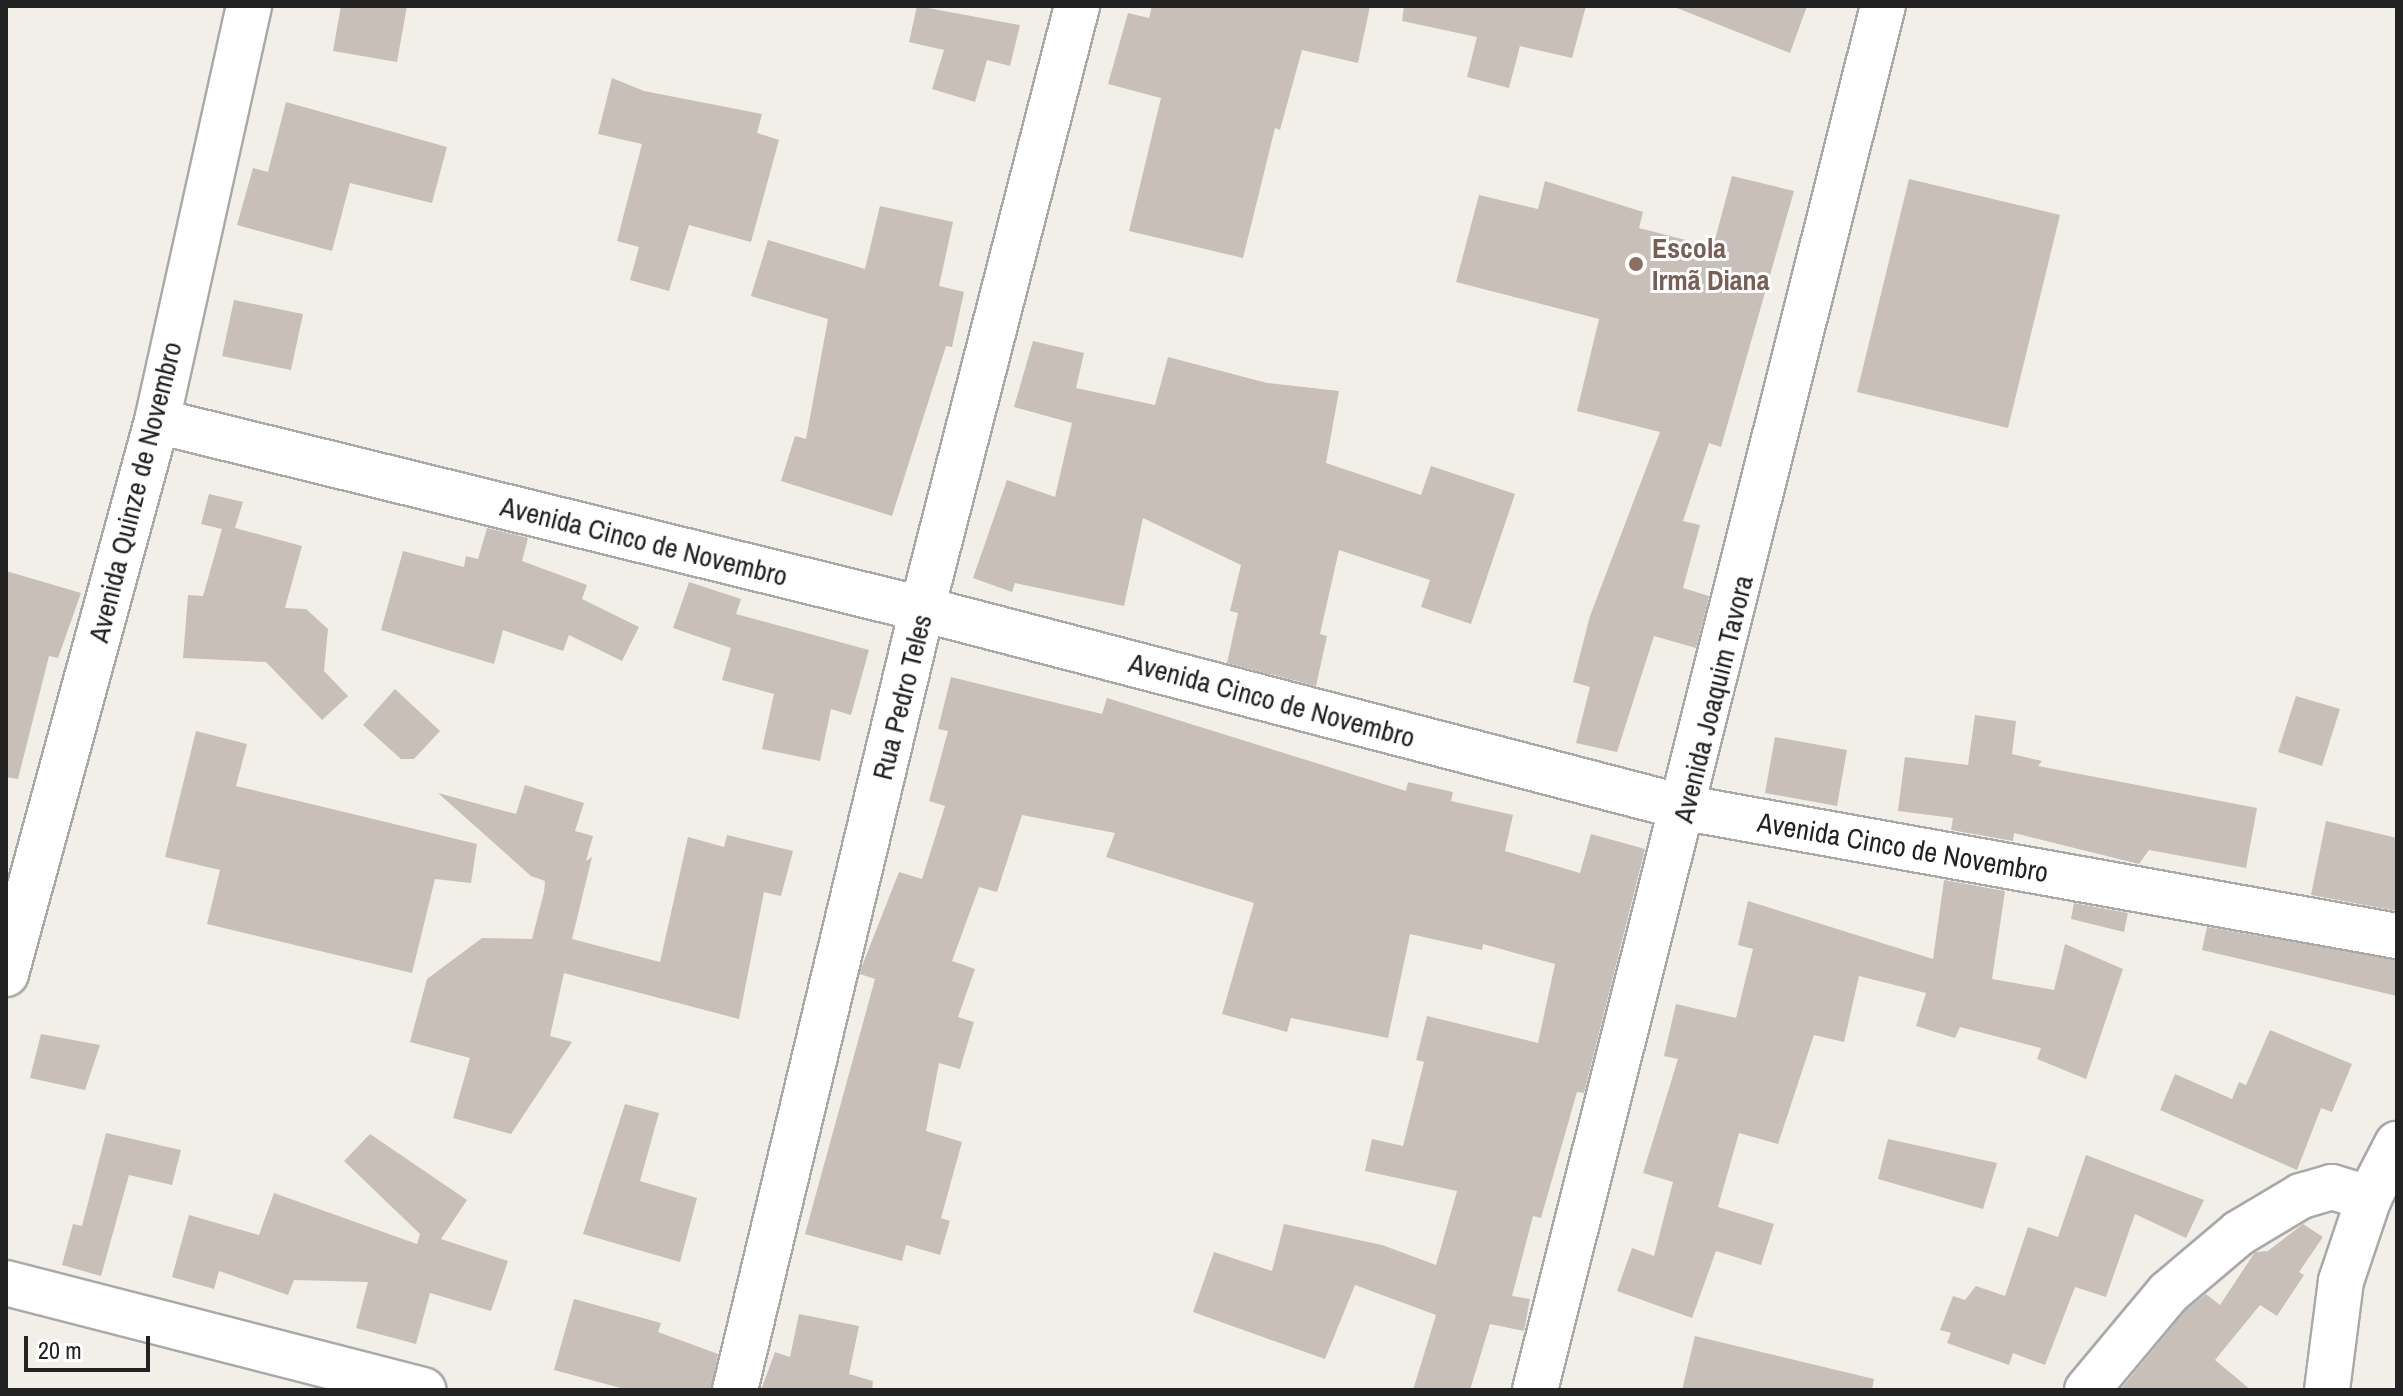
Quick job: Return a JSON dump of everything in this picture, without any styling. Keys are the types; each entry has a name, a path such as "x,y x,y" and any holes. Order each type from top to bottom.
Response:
{"street":[{"name":"Avenida Quinze de Novembro","path":"6,974 157,421 249,6"},
{"name":"Rua Pedro Teles","path":"735,1390 922,609 1077,6"},
{"name":"Avenida Joaquim Tavora","path":"1535,1390 1686,808 1883,6"},
{"name":"Avenida Cinco de Novembro","path":"157,421 922,609 1686,808 2397,936"},
{"path":"2327,1390 2341,1281 2369,1198 2397,1144"},
{"path":"2087,1390 2168,1293 2239,1233 2301,1196 2332,1187 2369,1198"},
{"path":"6,1283 423,1390"}],"building":[{"path":"341,6 407,6 397,62 333,51"},
{"path":"917,6 1020,25 1010,66 987,60 975,102 932,89 944,50 909,42"},
{"path":"1152,6 1370,6 1358,63 1302,50 1280,130 1275,128 1243,258 1129,231 1161,98 1108,84 1128,13 1149,18"},
{"path":"1404,6 1586,6 1572,58 1520,46 1509,88 1467,77 1477,37 1402,21"},
{"path":"1672,6 1807,6 1790,53"},
{"path":"612,78 644,91 762,114 757,133 779,140 751,242 689,225 669,291 630,280 639,247 617,241 642,144 598,134"},
{"path":"286,102 447,147 432,203 350,183 332,251 237,225 253,168 268,172"},
{"path":"1732,176 1794,191 1721,447 1709,443 1683,521 1700,525 1683,588 1709,596 1696,648 1654,636 1617,752 1576,743 1590,687 1573,682 1590,616 1660,432 1577,411 1599,319 1456,282 1479,195 1538,209 1545,181 1643,212 1639,228 1713,247"},
{"path":"1909,179 2060,215 2008,428 1857,392"},
{"path":"880,206 953,222 939,286 964,292 952,347 946,346 892,516 781,481 795,436 806,439 828,319 751,296 768,240 865,269"},
{"path":"234,300 303,314 291,370 222,356"},
{"path":"1033,341 1084,353 1076,388 1155,405 1168,357 1267,383 1339,391 1326,463 1421,495 1431,466 1515,494 1471,624 1421,607 1430,580 1339,550 1320,634 1327,636 1316,686 1227,663 1238,613 1230,611 1241,565 1143,518 1124,606 1015,583 1012,592 973,578 1007,480 1055,497 1072,423 1014,407"},
{"path":"209,494 243,502 235,528 302,546 285,608 306,609 328,629 324,671 348,696 322,720 266,662 183,658 188,595 203,596 222,529 201,524"},
{"path":"487,528 528,538 522,561 587,585 582,599 639,627 622,661 569,635 563,651 503,630 494,664 381,630 403,551 464,567 466,556 478,559"},
{"path":"6,571 81,593 58,658 49,656 18,779 6,777"},
{"path":"689,582 741,599 736,614 869,650 851,715 831,709 820,761 762,749 774,694 722,680 731,648 673,628"},
{"path":"951,677 1102,714 1107,698 1406,791 1408,782 1453,792 1451,801 1513,815 1505,851 1580,873 1591,834 1645,849 1584,1093 1577,1092 1541,1218 1533,1216 1512,1296 1530,1299 1524,1331 1490,1324 1470,1390 1413,1390 1436,1315 1355,1285 1325,1359 1193,1312 1214,1252 1272,1271 1284,1224 1382,1245 1436,1265 1457,1191 1365,1171 1372,1139 1403,1146 1424,1062 1416,1060 1427,1016 1538,1043 1555,964 1483,944 1482,950 1410,934 1388,1038 1291,1018 1287,1032 1222,1014 1254,903 1106,857 1115,833 1022,815 997,892 979,887 952,961 975,969 958,1017 974,1022 960,1069 939,1063 926,1131 962,1142 941,1218 950,1221 940,1255 906,1245 902,1261 805,1234 875,979 860,974 862,966 899,872 922,879 945,806 929,801 948,731 938,729"},
{"path":"395,689 440,731 414,759 401,759 363,725"},
{"path":"2296,696 2340,709 2322,766 2278,752"},
{"path":"1975,715 2016,721 2012,754 2042,761 2038,766 2257,808 2246,868 2149,850 2139,864 2014,833 2013,841 1951,830 1953,818 1898,811 1905,757 1968,765"},
{"path":"196,731 247,744 236,786 477,844 471,883 435,879 412,973 207,924 220,870 165,857"},
{"path":"1775,737 1847,750 1837,806 1765,793"},
{"path":"525,785 584,803 575,831 593,836 586,861 592,857 572,939 660,962 688,837 724,847 727,835 793,851 781,896 764,892 739,1019 564,973 550,1036 572,1042 511,1134 453,1118 470,1058 410,1042 427,979 482,938 532,939 544,892 545,881 531,876 438,793 516,814"},
{"path":"2326,821 2397,838 2397,911 2311,895"},
{"path":"1944,880 2005,891 1992,979 2054,990 2065,944 2123,969 2086,1079 2037,1059 2041,1048 1960,1027 1955,1038 1916,1026 1926,993 1859,976 1844,1042 1814,1035 1778,1144 1739,1133 1718,1207 1774,1224 1761,1265 1716,1251 1692,1318 1617,1291 1632,1248 1654,1256 1673,1182 1643,1173 1678,1059 1664,1056 1676,1004 1736,1018 1753,949 1738,945 1748,901 1933,959"},
{"path":"2074,903 2128,913 2124,932 2071,919"},
{"path":"2207,927 2397,960 2397,996 2202,950"},
{"path":"2270,1030 2352,1064 2332,1112 2321,1108 2297,1170 2160,1110 2175,1074 2232,1099 2239,1082 2246,1085"},
{"path":"41,1034 100,1045 85,1090 30,1078"},
{"path":"625,1104 659,1113 640,1181 697,1198 680,1262 583,1234"},
{"path":"106,1133 181,1150 172,1185 129,1175 101,1276 62,1265 73,1224 82,1226"},
{"path":"370,1134 467,1200 441,1239 508,1261 491,1311 430,1293 416,1344 356,1328 368,1282 294,1280 288,1295 219,1271 214,1289 172,1277 189,1215 259,1235 274,1193 417,1244 420,1234 344,1161"},
{"path":"1888,1139 1997,1163 1983,1209 1878,1179"},
{"path":"2086,1155 2204,1200 2186,1238 2135,1214 2106,1297 2075,1287 2045,1365 2013,1353 2009,1365 1947,1343 1951,1333 1940,1330 1953,1296 1965,1300 1976,1286 2005,1296 2028,1227 2058,1237"},
{"path":"2303,1224 2323,1237 2299,1272 2304,1275 2277,1316 2260,1305 2215,1360 2251,1390 2120,1390 2187,1309 2206,1294 2220,1305 2255,1252 2268,1251"},
{"path":"574,1299 661,1323 658,1332 718,1354 711,1390 628,1390 554,1370"},
{"path":"799,1314 859,1326 849,1374 873,1381 872,1390 761,1390 775,1352 790,1357"},
{"path":"1695,1336 1874,1379 1872,1390 1682,1390"}],"place":[{"name":"Escola Irmã Diana","path":"1636,264"}]}
